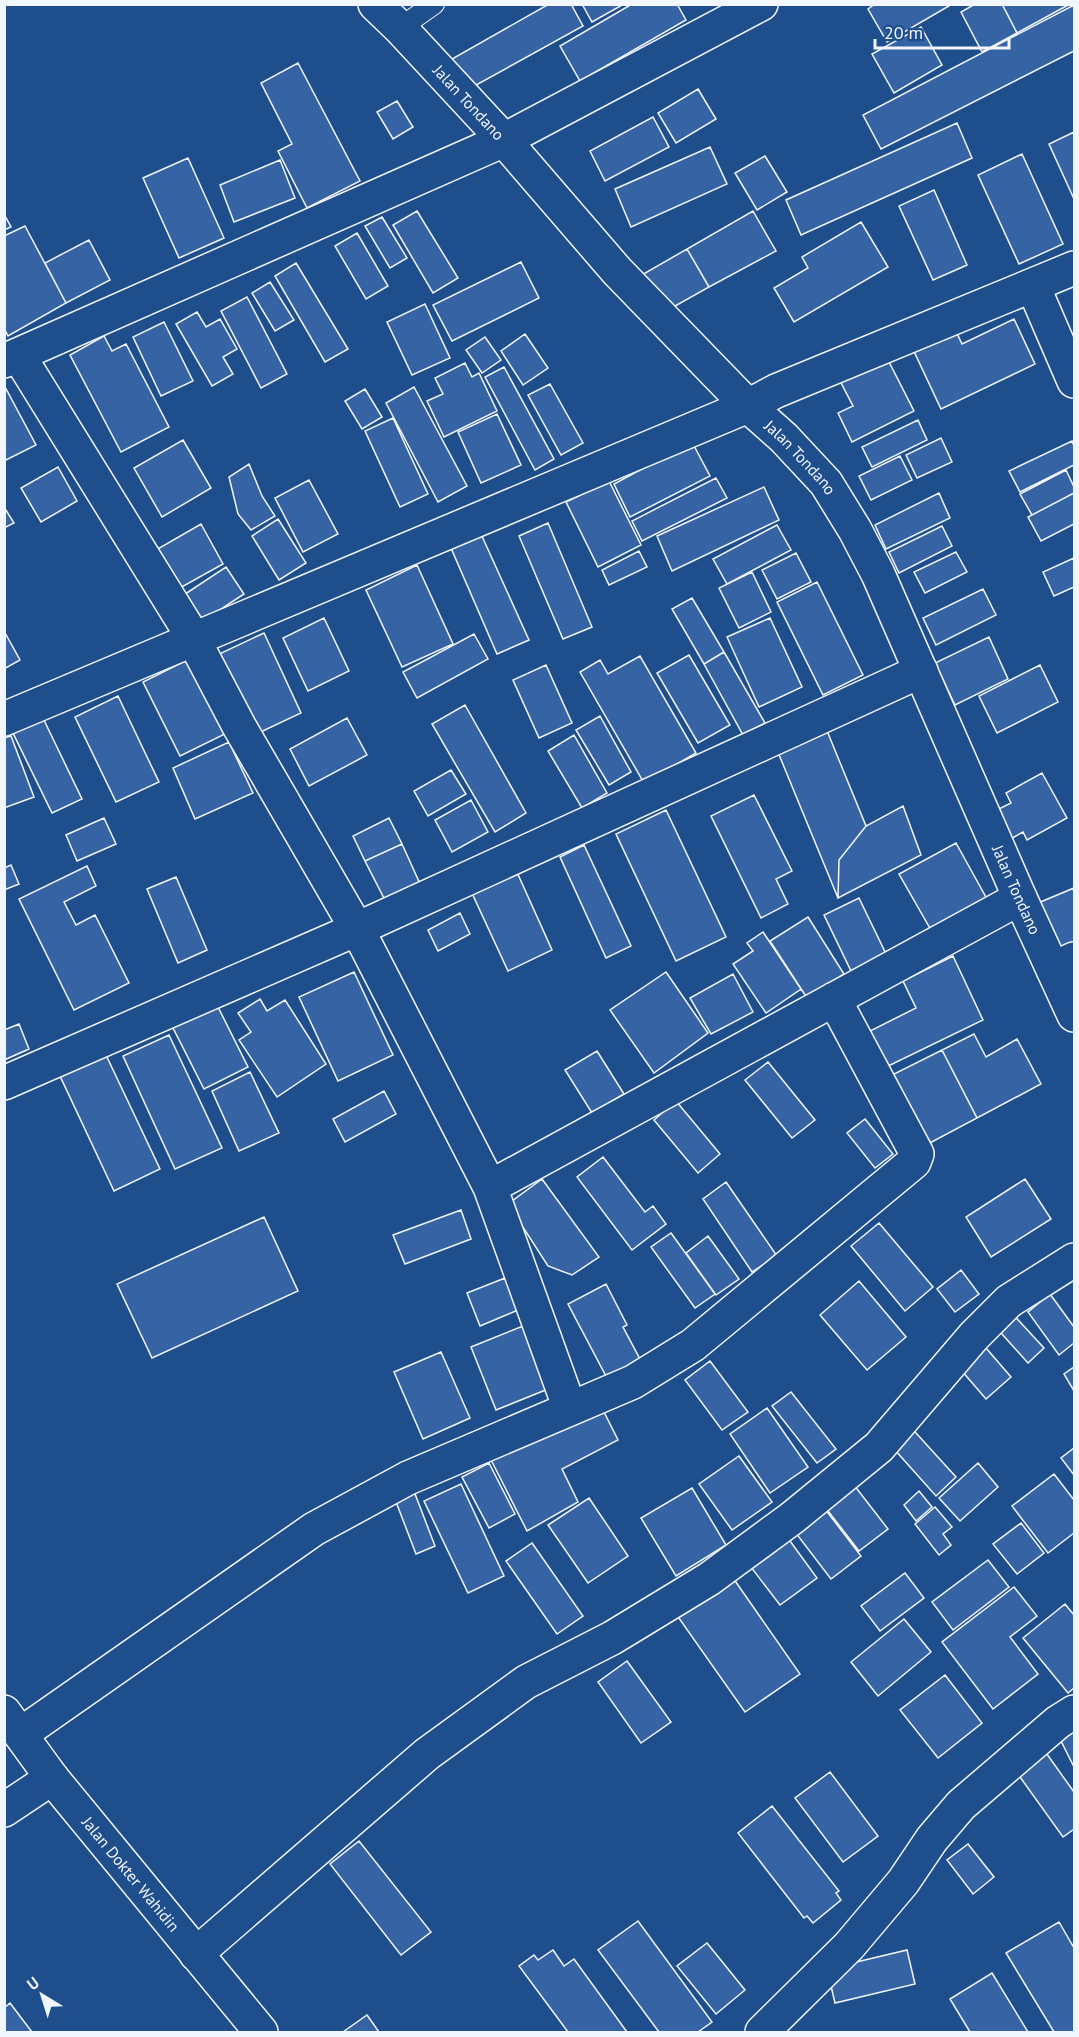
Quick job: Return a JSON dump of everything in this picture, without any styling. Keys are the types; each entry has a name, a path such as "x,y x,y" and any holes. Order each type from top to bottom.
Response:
{"street":[{"name":"Jalan Tondano","path":"375,4 504,140 617,272 747,406 784,438 826,483 855,530 878,574 1020,898 1064,964 1074,1015"},
{"path":"570,1409 490,1187 357,928 238,726 188,629 12,359 504,140 761,4"},
{"path":"4,719 747,406 776,391 1074,268"},
{"path":"1033,286 1074,381"},
{"path":"4,1083 357,928 921,671"},
{"path":"490,1187 1020,898"},
{"path":"13,1723 54,1709 314,1529 408,1478 633,1382 693,1345 916,1158 917,1154 834,999"},
{"path":"196,1954 427,1754 526,1682 612,1638 709,1579 792,1518 879,1447 974,1336 1009,1301 1074,1260"},
{"path":"762,2032 849,1946 903,1882 932,1839 962,1805 1058,1722 1074,1712"},
{"name":"Jalan Dokter Wahidin","path":"13,1723 52,1778 261,2032"},
{"path":"4,1810 52,1778"}],"lane":[{"path":"400,28 434,4"}],"building":[{"path":"549,4 571,4 583,26 469,89 452,59"},
{"path":"582,4 624,4 592,22"},
{"path":"632,4 677,4 686,20 580,81 560,46"},
{"path":"875,4 948,4 949,6 887,42 868,9"},
{"path":"975,4 1002,4 1017,33 982,52 961,12"},
{"path":"1002,4 1070,4 1017,33"},
{"path":"1074,5 1074,51 881,149 863,115"},
{"path":"921,27 942,65 894,93 872,54"},
{"path":"298,63 360,181 307,208 278,151 292,144 261,83"},
{"path":"698,89 716,119 676,143 658,113"},
{"path":"397,101 413,127 393,139 377,112"},
{"path":"653,117 669,147 605,181 590,151"},
{"path":"957,123 972,158 801,235 786,200"},
{"path":"1074,132 1074,199 1049,144"},
{"path":"710,147 727,184 631,227 615,189"},
{"path":"1022,154 1063,244 1019,264 978,175"},
{"path":"765,156 787,192 757,210 735,173"},
{"path":"188,158 224,238 179,258 143,178"},
{"path":"280,160 295,198 234,222 220,185"},
{"path":"934,190 967,265 933,280 899,206"},
{"path":"417,211 458,278 433,293 393,225"},
{"path":"753,211 776,251 709,287 687,249"},
{"path":"4,214 11,227 4,230"},
{"path":"382,217 407,258 390,268 365,226"},
{"path":"861,222 888,267 794,322 774,288 808,268 802,257"},
{"path":"25,226 66,303 8,336 4,328 4,236"},
{"path":"357,233 388,286 366,299 335,246"},
{"path":"89,240 110,280 66,303 45,263"},
{"path":"687,249 709,287 661,314 640,276"},
{"path":"521,262 539,298 452,341 433,305"},
{"path":"296,263 348,349 325,362 275,276"},
{"path":"270,282 294,320 275,331 252,293"},
{"path":"247,297 287,374 261,388 221,311"},
{"path":"425,304 450,358 412,375 387,322"},
{"path":"197,312 206,327 220,319 237,349 223,357 233,374 212,386 176,324"},
{"path":"1014,319 1035,364 941,409 911,345 953,325 962,344"},
{"path":"164,322 193,381 161,396 133,337"},
{"path":"525,334 548,368 523,385 501,351"},
{"path":"104,336 112,351 126,344 169,427 121,452 70,355"},
{"path":"485,337 501,360 482,373 466,350"},
{"path":"885,354 914,411 852,442 838,413 853,406 838,377"},
{"path":"465,363 472,377 479,373 497,411 444,437 427,401 443,394 435,378"},
{"path":"504,367 554,459 535,470 485,377"},
{"path":"550,384 583,443 561,455 528,395"},
{"path":"4,385 36,445 4,461"},
{"path":"414,387 467,486 438,502 386,403"},
{"path":"365,389 382,417 362,429 345,401"},
{"path":"497,414 521,465 481,483 458,432"},
{"path":"393,418 428,494 400,507 365,431"},
{"path":"918,420 927,440 872,467 862,447"},
{"path":"941,438 952,462 917,478 906,455"},
{"path":"183,440 211,488 162,517 134,468"},
{"path":"1072,441 1074,465 1020,492 1009,471"},
{"path":"692,442 710,476 630,517 614,484"},
{"path":"900,456 912,480 871,500 859,476"},
{"path":"249,464 262,496 275,516 251,530 238,514 229,477"},
{"path":"58,467 77,501 41,522 21,488"},
{"path":"1066,470 1074,487 1074,493 1032,515 1020,494"},
{"path":"716,478 727,498 642,541 632,521"},
{"path":"309,480 338,534 303,552 275,498"},
{"path":"609,481 641,545 598,567 566,502"},
{"path":"764,487 779,520 672,571 657,536"},
{"path":"939,493 950,518 886,549 875,525"},
{"path":"1074,493 1074,524 1041,541 1028,517"},
{"path":"4,507 14,523 4,528"},
{"path":"278,519 306,563 279,580 252,536"},
{"path":"548,523 592,627 563,639 519,536"},
{"path":"201,524 223,564 171,593 149,554"},
{"path":"777,525 791,550 727,584 713,559"},
{"path":"942,526 952,546 899,573 889,552"},
{"path":"481,534 529,640 497,654 451,548"},
{"path":"639,551 647,567 609,585 602,570"},
{"path":"956,552 967,572 925,593 914,572"},
{"path":"796,553 811,582 777,599 762,570"},
{"path":"1074,558 1074,587 1054,596 1043,572"},
{"path":"417,565 453,644 402,667 366,590"},
{"path":"226,567 244,594 194,627 176,600"},
{"path":"752,572 771,612 739,628 719,588"},
{"path":"817,582 863,675 823,695 777,602"},
{"path":"983,589 996,615 936,645 923,618"},
{"path":"692,598 724,652 704,664 672,609"},
{"path":"324,618 349,671 308,691 283,638"},
{"path":"770,618 802,687 759,707 727,637"},
{"path":"4,631 20,660 4,669"},
{"path":"264,633 301,713 252,736 215,656"},
{"path":"474,634 488,659 417,698 403,672"},
{"path":"989,637 1008,679 955,705 935,663"},
{"path":"724,652 765,723 743,735 704,664"},
{"path":"689,655 730,725 698,743 657,673"},
{"path":"640,656 696,753 644,783 580,672 600,660 608,674"},
{"path":"193,657 229,732 180,756 143,682"},
{"path":"546,665 572,723 539,738 513,680"},
{"path":"1040,665 1058,702 997,733 979,696"},
{"path":"118,696 159,782 116,802 75,717"},
{"path":"465,705 526,813 495,832 432,724"},
{"path":"42,716 82,799 52,813 12,731"},
{"path":"600,716 631,772 609,785 576,730"},
{"path":"347,718 367,755 309,786 290,749"},
{"path":"823,721 866,826 839,860 838,898 775,745"},
{"path":"574,735 607,793 582,808 548,751"},
{"path":"11,736 34,797 4,808 4,738"},
{"path":"229,742 253,793 195,819 173,768"},
{"path":"451,770 466,794 428,816 414,791"},
{"path":"1042,773 1067,818 1027,840 1023,832 1007,841 991,813 1011,803 1006,793"},
{"path":"754,795 792,871 776,879 788,904 761,918 711,816"},
{"path":"471,800 488,832 452,852 435,820"},
{"path":"903,806 921,855 838,898 839,860 866,826"},
{"path":"666,810 726,937 676,961 616,834"},
{"path":"104,818 116,844 77,861 66,835"},
{"path":"389,818 402,844 365,861 353,836"},
{"path":"956,843 987,899 931,930 899,874"},
{"path":"402,844 421,886 386,902 365,861"},
{"path":"584,845 631,946 606,958 560,857"},
{"path":"11,865 19,884 4,890 4,868"},
{"path":"87,866 96,886 64,902 76,925 95,915 129,983 74,1010 19,899"},
{"path":"516,870 552,950 508,971 471,891"},
{"path":"176,877 207,950 178,963 147,889"},
{"path":"1074,888 1074,942 1051,952 1031,906"},
{"path":"859,898 887,956 852,973 824,915"},
{"path":"460,913 470,934 438,951 428,930"},
{"path":"808,917 844,974 807,998 770,941"},
{"path":"763,932 801,989 766,1013 733,964 753,951 747,943"},
{"path":"953,956 983,1020 878,1071 862,1035 916,1008 903,981"},
{"path":"354,972 393,1055 338,1081 299,997"},
{"path":"666,972 708,1033 654,1073 610,1010"},
{"path":"733,974 753,1012 711,1034 690,998"},
{"path":"260,999 267,1011 285,1000 326,1064 277,1097 239,1040 251,1032 238,1013"},
{"path":"215,1001 248,1067 204,1089 171,1024"},
{"path":"19,1024 29,1049 4,1060 4,1030"},
{"path":"974,1034 986,1057 1017,1039 1041,1084 977,1118 942,1050"},
{"path":"169,1035 222,1148 175,1169 123,1056"},
{"path":"942,1050 977,1118 928,1144 892,1075"},
{"path":"597,1051 624,1094 592,1113 565,1070"},
{"path":"106,1055 160,1169 114,1191 60,1076"},
{"path":"768,1062 815,1120 792,1138 745,1080"},
{"path":"250,1072 279,1133 239,1151 212,1091"},
{"path":"384,1091 396,1114 345,1142 333,1119"},
{"path":"676,1101 720,1154 698,1173 654,1120"},
{"path":"865,1119 893,1154 875,1168 847,1133"},
{"path":"603,1157 645,1212 653,1206 666,1224 632,1250 577,1177"},
{"path":"542,1179 599,1257 572,1275 548,1266 508,1204"},
{"path":"1025,1179 1051,1219 991,1257 966,1217"},
{"path":"726,1182 777,1256 752,1272 703,1199"},
{"path":"461,1210 471,1239 405,1264 393,1235"},
{"path":"264,1217 298,1291 152,1358 117,1284"},
{"path":"879,1223 933,1287 905,1311 851,1246"},
{"path":"671,1233 715,1294 695,1308 651,1247"},
{"path":"708,1236 739,1279 716,1295 686,1253"},
{"path":"961,1270 979,1294 955,1312 937,1289"},
{"path":"505,1278 518,1310 480,1326 467,1293"},
{"path":"859,1281 906,1337 867,1370 820,1315"},
{"path":"606,1284 627,1325 623,1327 641,1361 607,1378 568,1304"},
{"path":"1050,1294 1074,1327 1074,1343 1059,1355 1028,1312"},
{"path":"1009,1310 1044,1348 1028,1363 993,1324"},
{"path":"523,1326 548,1389 496,1410 471,1347"},
{"path":"980,1341 1011,1377 986,1399 955,1363"},
{"path":"441,1352 470,1418 423,1439 394,1372"},
{"path":"710,1361 748,1412 722,1430 685,1380"},
{"path":"1074,1367 1074,1391 1064,1374"},
{"path":"791,1392 836,1449 817,1463 772,1406"},
{"path":"601,1406 618,1440 562,1469 578,1502 527,1531 487,1452"},
{"path":"767,1408 808,1467 770,1493 730,1434"},
{"path":"906,1422 956,1477 936,1496 886,1440"},
{"path":"1074,1448 1074,1475 1061,1458"},
{"path":"739,1456 772,1502 732,1530 699,1484"},
{"path":"489,1463 515,1514 489,1528 462,1477"},
{"path":"978,1463 998,1487 960,1521 939,1498"},
{"path":"1054,1474 1074,1500 1074,1533 1048,1553 1012,1506"},
{"path":"847,1476 888,1529 859,1551 818,1498"},
{"path":"461,1484 504,1576 468,1593 424,1501"},
{"path":"412,1486 435,1546 416,1554 393,1494"},
{"path":"692,1488 726,1545 676,1576 641,1518"},
{"path":"919,1491 932,1507 916,1521 904,1505"},
{"path":"589,1498 628,1556 588,1583 548,1525"},
{"path":"935,1507 952,1527 943,1534 951,1545 939,1555 915,1524"},
{"path":"825,1509 861,1556 831,1579 795,1532"},
{"path":"1021,1523 1044,1553 1017,1574 993,1544"},
{"path":"782,1530 817,1578 780,1605 744,1558"},
{"path":"532,1543 583,1616 557,1634 506,1561"},
{"path":"988,1560 1009,1587 953,1630 932,1602"},
{"path":"905,1573 924,1598 880,1631 861,1606"},
{"path":"731,1575 800,1674 745,1712 676,1614"},
{"path":"1014,1587 1037,1616 1010,1637 1038,1674 993,1709 942,1642"},
{"path":"1065,1604 1074,1615 1074,1688 1068,1693 1023,1638"},
{"path":"904,1619 931,1652 878,1696 851,1662"},
{"path":"627,1661 671,1722 641,1743 598,1682"},
{"path":"945,1675 982,1723 938,1758 900,1710"},
{"path":"1074,1720 1074,1767 1055,1729"},
{"path":"1044,1750 1074,1792 1074,1829 1063,1837 1015,1770"},
{"path":"830,1772 878,1836 843,1862 795,1798"},
{"path":"772,1806 839,1891 836,1893 841,1900 813,1923 807,1916 804,1918 738,1833"},
{"path":"359,1841 431,1932 401,1955 330,1864"},
{"path":"968,1844 994,1877 973,1894 947,1860"},
{"path":"638,1921 712,2022 698,2032 659,2032 598,1950"},
{"path":"1059,1922 1074,1948 1074,2032 1054,2032 1006,1953"},
{"path":"707,1943 745,1990 716,2014 677,1966"},
{"path":"553,1950 564,1966 574,1959 627,2032 568,2032 519,1966 534,1955 538,1960"},
{"path":"907,1950 915,1984 835,2003 827,1969"},
{"path":"992,1973 1028,2032 970,2032 950,1999"},
{"path":"10,2003 32,2032 4,2032 4,2008"},
{"path":"367,2015 379,2032 343,2032"}]}
